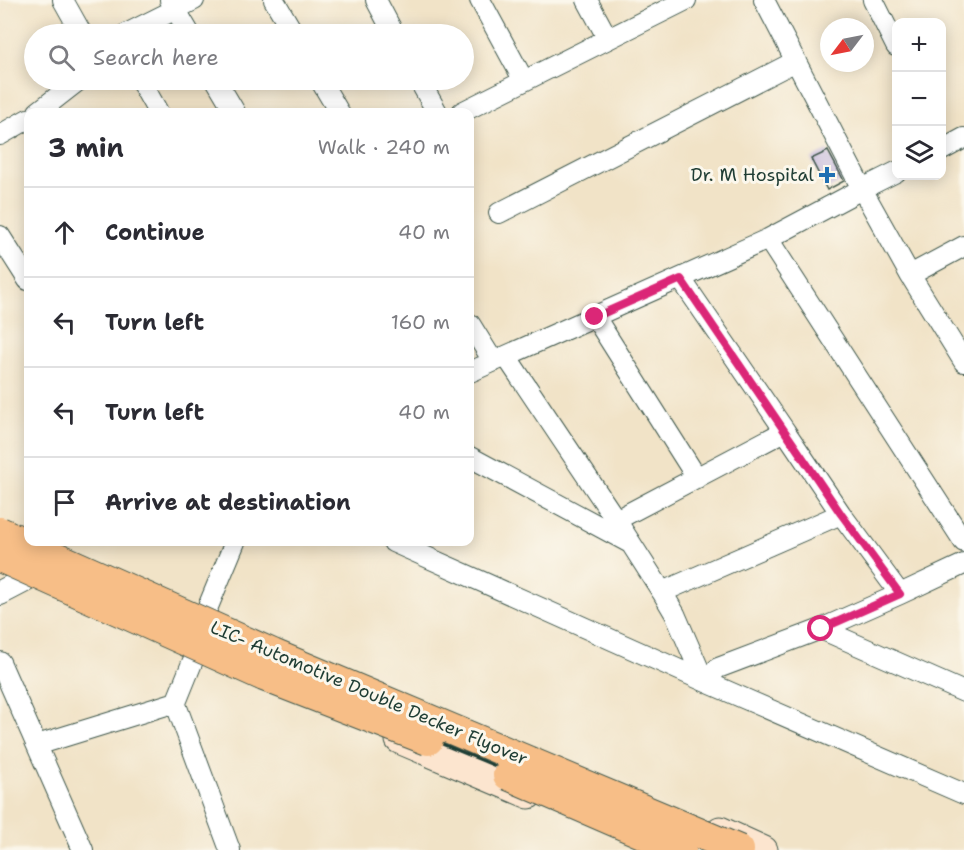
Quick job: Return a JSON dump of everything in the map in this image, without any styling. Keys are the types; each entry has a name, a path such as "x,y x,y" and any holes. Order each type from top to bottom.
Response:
{"main road":[{"path":"0,524 24,535"},
{"name":"LIC- Automotive Double Decker Flyover","path":"0,532 24,543"},
{"name":"LIC- Automotive Double Decker Flyover","path":"31,546 273,654 739,850"},
{"path":"48,546 764,850"},
{"name":"LIC- Automotive Double Decker Flyover","path":"0,557 264,676 441,746 681,850"},
{"path":"0,564 196,653 657,850"}],"street":[{"path":"63,0 76,24"},
{"path":"142,24 173,5 194,0"},
{"path":"274,0 288,24"},
{"path":"376,0 389,24"},
{"path":"480,0 524,81"},
{"path":"587,0 608,39"},
{"path":"470,108 686,0"},
{"path":"764,0 862,189 910,275 962,355"},
{"path":"873,0 892,36"},
{"path":"173,5 184,24"},
{"path":"499,213 796,61"},
{"path":"43,108 66,90"},
{"path":"146,90 156,108"},
{"path":"222,90 233,108"},
{"path":"326,90 337,108"},
{"path":"425,90 435,108"},
{"path":"0,135 24,121"},
{"path":"474,370 768,239 892,174"},
{"path":"0,237 24,274"},
{"path":"768,239 964,542"},
{"path":"910,275 964,246"},
{"path":"681,279 841,514 900,594"},
{"path":"595,317 697,478"},
{"path":"474,329 500,358 616,520 675,614 704,681"},
{"path":"616,520 785,431"},
{"path":"474,459 630,543"},
{"path":"662,592 841,514"},
{"path":"0,564 32,546"},
{"path":"37,745 175,702 179,698 196,653 205,614 233,546"},
{"path":"402,546 964,794"},
{"path":"0,593 71,556"},
{"path":"704,681 718,668 821,629 964,564"},
{"path":"821,629 964,692"},
{"path":"0,662 83,850"},
{"path":"175,702 230,850"}],"building":[{"path":"828,151 844,181 827,190 811,159"}],"railway":[{"path":"0,541 137,606 526,767 718,850"},
{"path":"0,551 133,614 694,850"}],"place":[{"name":"Dr. M Hospital","path":"827,175"}],"route":[{"path":"595,317 681,279 841,514 900,594 821,629"}]}
